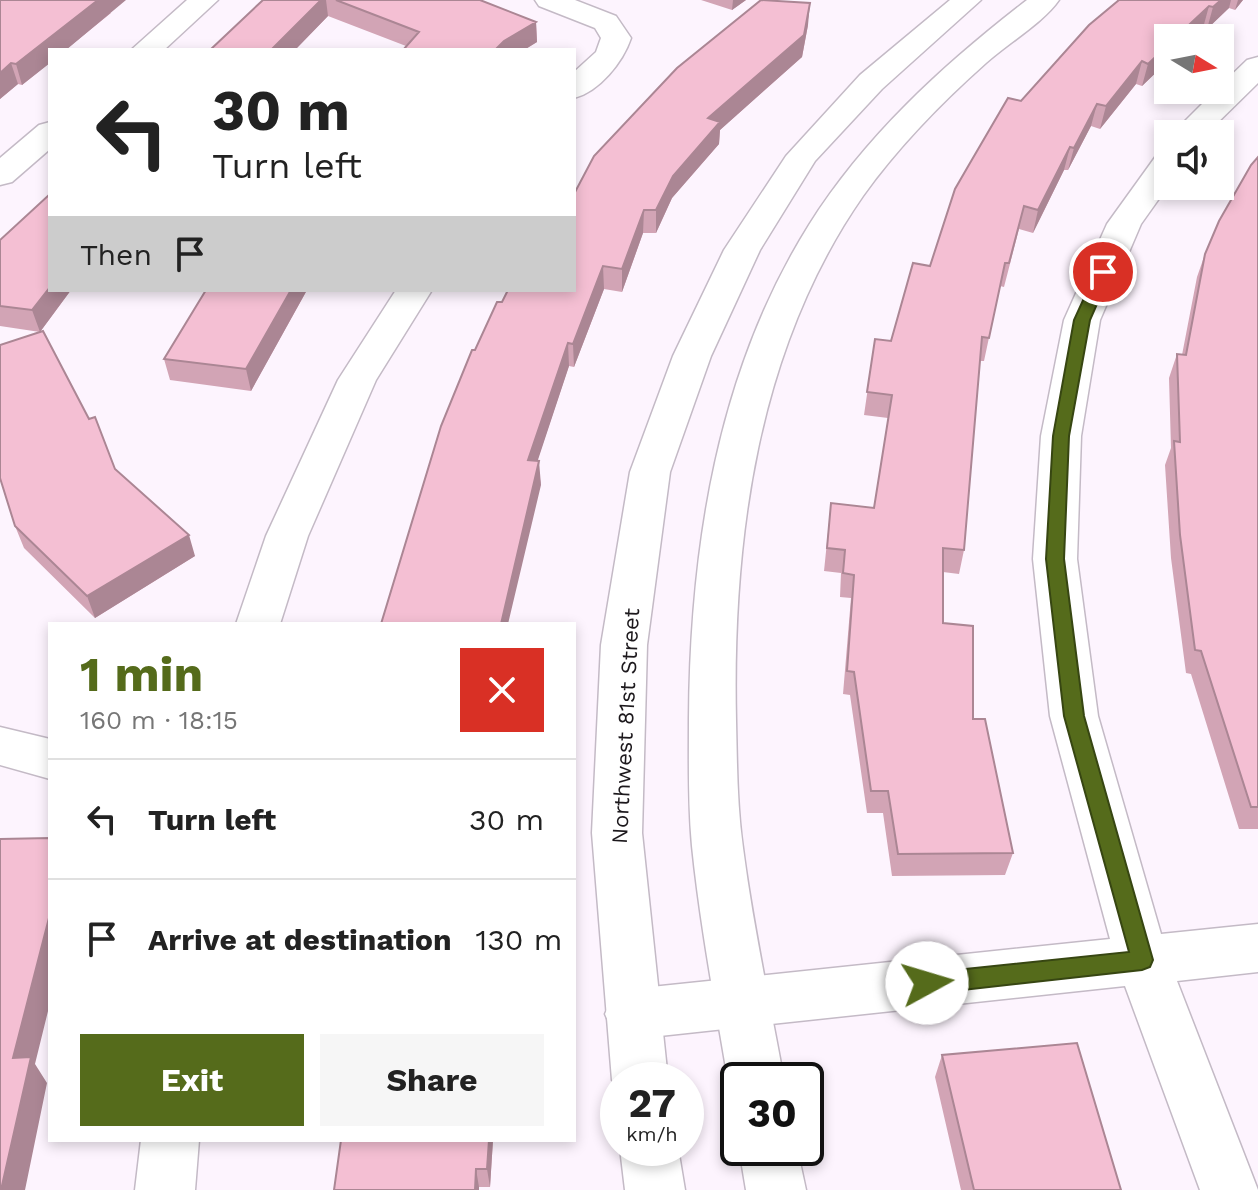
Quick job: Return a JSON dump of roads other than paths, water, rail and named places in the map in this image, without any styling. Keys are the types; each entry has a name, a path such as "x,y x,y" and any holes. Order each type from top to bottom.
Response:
{"street":[{"path":"148,48 204,0"},
{"path":"549,0 606,22 616,38 610,55 576,87"},
{"path":"753,1062 716,831 713,649 728,483 761,365 806,261 865,171 924,103 1009,27 1045,0"},
{"path":"952,3 1009,27"},
{"name":"Northwest 81st Street","path":"638,1062 617,833 624,645 650,472 692,356 742,250 802,156 871,82 952,3"},
{"path":"1202,120 1258,66"},
{"path":"0,175 48,134"},
{"path":"1154,182 1124,224 1082,320 1061,436 1055,559 1074,716 1142,960 1230,1190"},
{"path":"259,622 287,536 357,380 413,292"},
{"path":"0,746 48,758"},
{"path":"632,1014 1258,948"},
{"path":"165,1190 170,1142"},
{"path":"652,1166 655,1190"},
{"path":"771,1166 776,1190"}]}
